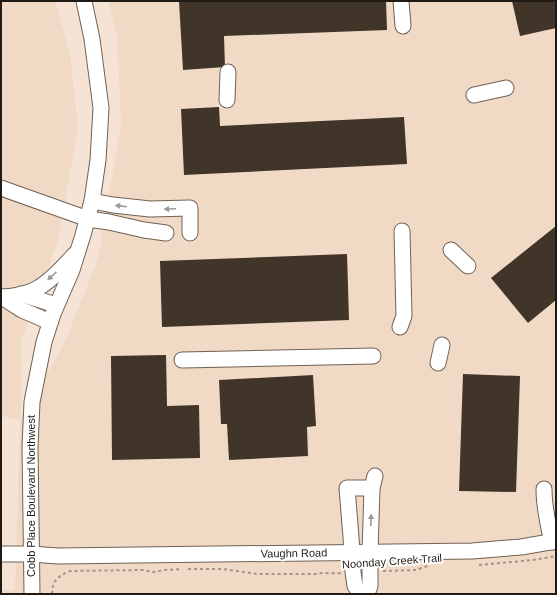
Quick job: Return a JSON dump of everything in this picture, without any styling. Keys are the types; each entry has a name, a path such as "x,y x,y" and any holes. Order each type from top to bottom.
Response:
{"street":[{"name":"Cobb Place Boulevard Northwest","path":"32,594 30,447 32,402 41,354 50,322 79,251 88,219 98,160 101,108 92,38 84,1"},
{"path":"401,1 403,26"},
{"path":"227,100 228,72"},
{"path":"474,95 506,88"},
{"path":"1,188 88,219 166,233"},
{"path":"92,201 150,209 190,208 190,233"},
{"path":"144,230 150,209"},
{"path":"400,327 404,316 402,231"},
{"path":"451,250 468,266"},
{"path":"2,297 35,290 45,284 79,251"},
{"path":"21,294 56,305"},
{"path":"2,297 22,310 50,322"},
{"path":"438,363 442,345"},
{"path":"182,360 373,356"},
{"path":"361,594 355,586 353,572 347,488 373,482 370,586 368,594"},
{"path":"544,489 547,518 555,546"},
{"name":"Vaughn Road","path":"1,554 58,556 352,553 489,550 555,546"}],"path":[{"path":"475,565 520,562 555,546"},
{"name":"Noonday Creek Trail","path":"370,571 416,570 434,565"},
{"name":"Noonday Creek Trail","path":"52,594 53,583 57,578 70,571 143,570 154,572 168,569 219,569 258,574 316,574 323,572 328,574 353,572"}],"shaded area":[{"path":"1,1 55,1 70,54 78,127 58,241 22,339 21,419 64,344 98,259 121,124 117,37 108,1 556,1 556,594 1,594 1,590 15,590 20,420 1,416"}],"building":[{"path":"179,1 386,1 387,30 224,36 225,67 183,70"},
{"path":"512,1 556,1 556,28 520,36"},
{"path":"219,107 220,126 404,117 407,164 184,175 181,109"},
{"path":"556,226 556,300 528,323 491,278"},
{"path":"347,254 349,320 162,327 160,261"},
{"path":"166,355 167,406 199,405 200,458 112,460 111,356"},
{"path":"463,374 520,376 516,492 459,491"},
{"path":"313,375 316,426 307,427 308,456 229,460 227,424 221,424 219,380"}]}
